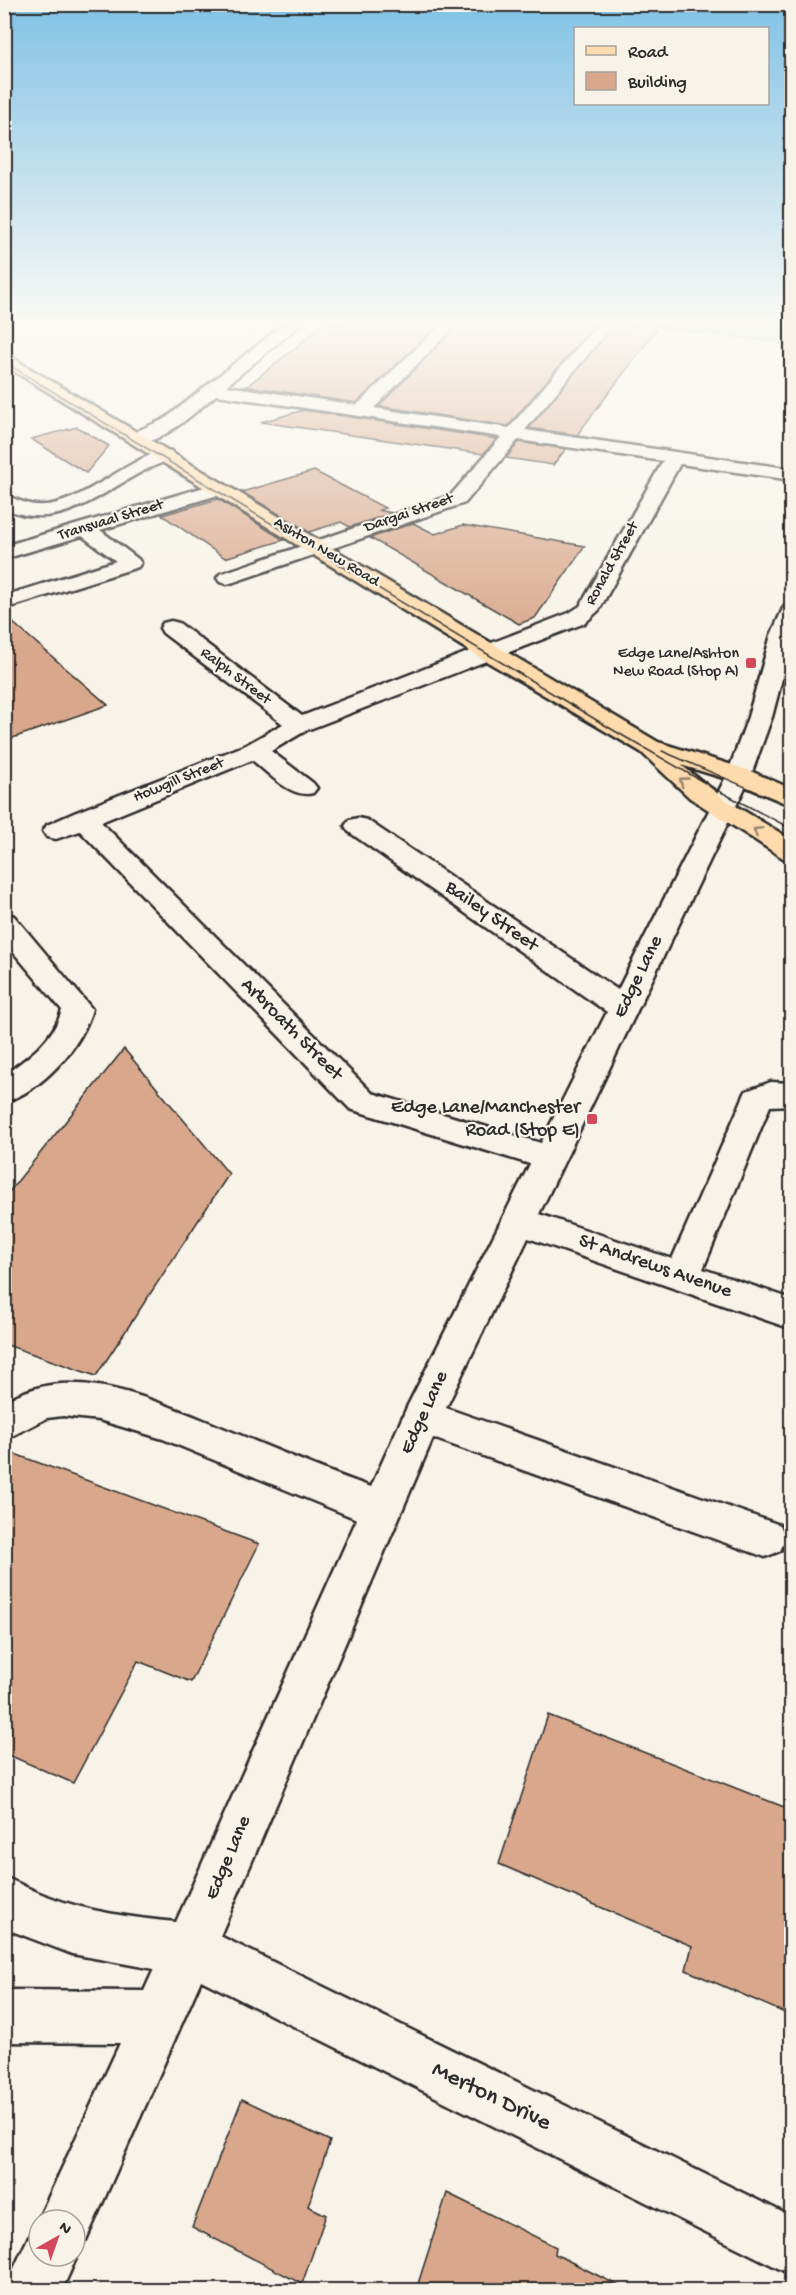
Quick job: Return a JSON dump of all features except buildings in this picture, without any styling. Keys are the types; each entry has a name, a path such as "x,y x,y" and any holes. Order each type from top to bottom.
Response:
{"main road":[{"name":"Ashton New Road","path":"126,431 489,653 649,747"},
{"path":"649,747 673,774 730,792 792,798"},
{"path":"649,747 730,792 792,852"}],"street":[{"path":"137,438 157,431"},
{"path":"501,431 792,475"},
{"name":"Dargai Street","path":"227,578 458,499 514,433"},
{"path":"4,501 16,508 39,511 65,508 88,498 131,470 165,455"},
{"name":"Ronald Street","path":"300,724 577,618 588,610 675,456"},
{"name":"Transvaal Street","path":"4,553 218,489"},
{"path":"4,603 131,563 86,529"},
{"name":"Edge Lane","path":"71,2208 190,1948 422,1417 730,792 760,717 782,635 792,611"},
{"name":"Ralph Street","path":"171,628 300,724"},
{"name":"Howgill Street","path":"56,831 255,750 300,724"},
{"path":"255,750 304,788"},
{"name":"Arbroath Street","path":"83,819 361,1101 549,1158"},
{"name":"Bailey Street","path":"358,826 624,1009"},
{"path":"4,922 77,1009 75,1024 65,1040 50,1056 4,1091"},
{"path":"682,1277 758,1099 771,1093 792,1094"},
{"name":"St Andrews Avenue","path":"519,1221 792,1314"},
{"path":"4,1423 19,1411 37,1404 64,1400 111,1406 162,1421 381,1509"},
{"path":"422,1417 765,1538"},
{"name":"Merton Drive","path":"4,1901 31,1916 90,1935 190,1948 792,2247"},
{"path":"4,2016 158,2018"},
{"path":"33,2290 43,2268"}],"tram line":[{"path":"118,431 613,730 719,791 792,829"},
{"path":"662,751 792,807"}],"place":[{"name":"Edge Lane/Ashton New Road (Stop A)","path":"751,663"},
{"name":"Edge Lane/Manchester Road (Stop E)","path":"592,1119"}]}
